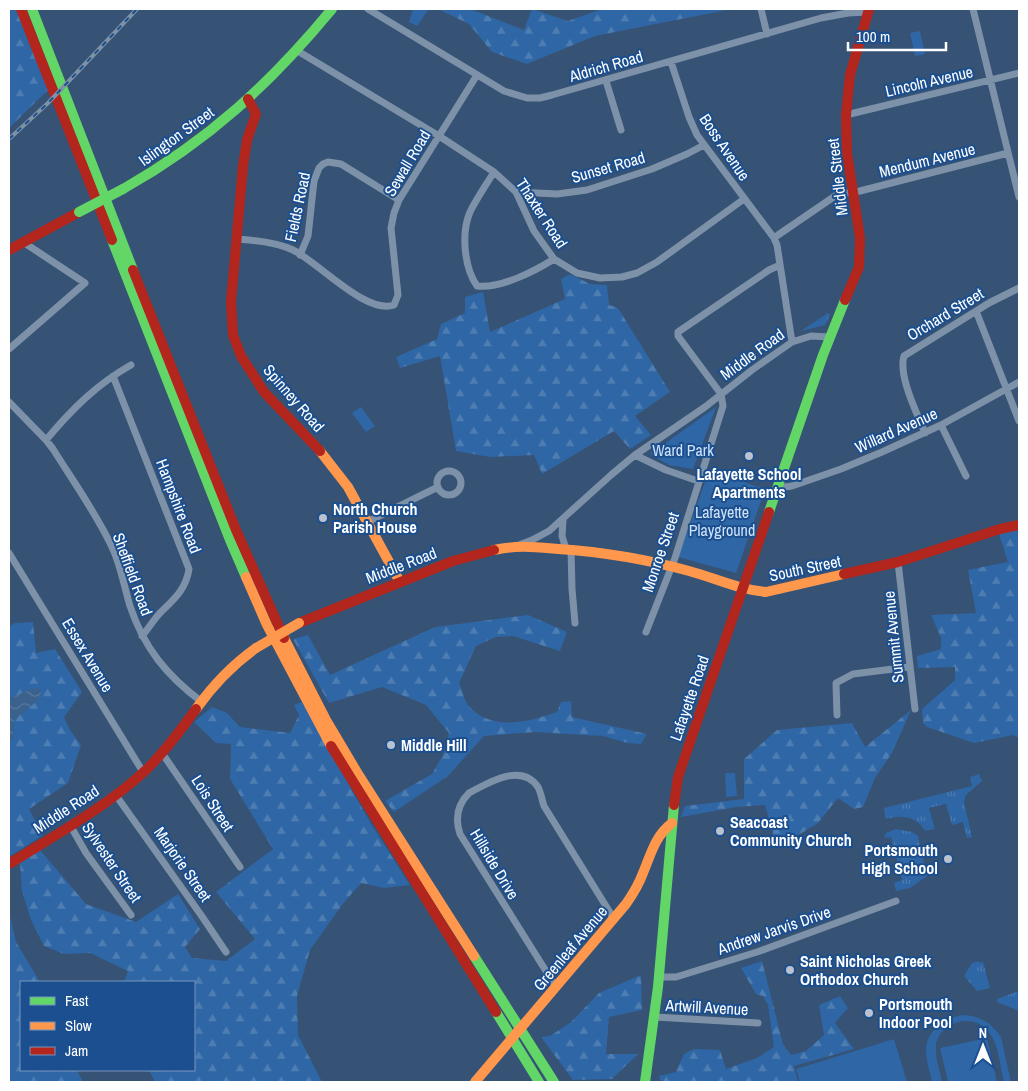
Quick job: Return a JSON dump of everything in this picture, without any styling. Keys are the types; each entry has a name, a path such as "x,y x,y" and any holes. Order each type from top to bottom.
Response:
{"main road":[{"path":"21,9 230,540 267,625 299,688 345,770 539,1082"},
{"path":"32,9 229,512 277,624 326,720 362,781 554,1082"},
{"name":"Islington Street","path":"14,246 123,189 176,157 248,99 296,50 332,9"},
{"name":"Middle Street","path":"829,337 855,281 859,267 860,238 847,153 846,115 850,75 869,10"},
{"name":"Spinney Road","path":"248,99 256,114 244,150 231,316 233,335 241,356 264,392 310,440 348,487 400,582"},
{"name":"Lafayette Road","path":"645,1082 659,977 672,824 678,778 829,337"},
{"name":"South Street","path":"514,546 568,549 625,556 672,566 759,592 773,591 898,562 1000,529 1019,525"},
{"name":"Middle Road","path":"9,864 115,794 143,772 162,753 229,668 256,648 299,623 323,612 465,557 514,546"},
{"name":"Greenleaf Avenue","path":"475,1082 614,919 636,889 659,833 672,824"}],"street":[{"name":"Aldrich Road","path":"368,9 504,91 527,98 540,98 552,95 830,16 869,10"},
{"path":"761,9 767,34"},
{"path":"973,9 1019,197"},
{"name":"Thaxter Road","path":"296,50 439,136 494,172 516,192 534,231 554,259 569,269 592,277 622,277 637,273 657,262 744,199"},
{"name":"Boss Avenue","path":"671,62 689,117 704,144 774,238"},
{"name":"Lincoln Avenue","path":"846,115 1019,73"},
{"name":"Sewall Road","path":"236,239 282,246 295,251 368,302 388,308 394,305 398,295 391,228 394,213 399,200 477,75"},
{"path":"606,80 621,130"},
{"name":"Sunset Road","path":"516,192 557,194 587,190 652,169 687,154 704,144"},
{"name":"Mendum Avenue","path":"774,238 838,194 853,192 1008,153"},
{"name":"Fields Road","path":"300,255 308,236 314,180 319,168 323,164 328,162 341,164 399,200"},
{"path":"494,172 470,213 466,227 467,257 472,278 477,286 491,285 535,272 554,259"},
{"path":"774,238 777,245 792,342"},
{"path":"9,348 85,284 14,246"},
{"path":"721,394 678,336 678,332 769,270 780,265"},
{"name":"Orchard Street","path":"925,433 905,378 902,361 904,356 976,311 1019,288"},
{"path":"976,311 1019,421"},
{"name":"Middle Road","path":"514,546 541,536 563,520 635,455 792,342 811,336 829,337"},
{"path":"46,440 80,402 113,376 131,365"},
{"name":"Hampshire Road","path":"113,376 188,570 188,579 180,594 158,616 142,636"},
{"name":"Willard Avenue","path":"778,488 792,486 841,469 925,433 1019,382"},
{"name":"Monroe Street","path":"646,632 672,566 723,406 721,394"},
{"name":"Sheffield Road","path":"9,402 46,440 113,549 130,607 142,636 165,671 202,702"},
{"path":"941,425 966,476"},
{"path":"635,455 666,470 698,481"},
{"path":"367,522 438,487"},
{"path":"563,520 562,536 568,549 575,623"},
{"name":"Essex Avenue","path":"9,553 143,772"},
{"name":"Summit Avenue","path":"898,562 915,710"},
{"path":"837,715 836,683 853,674 909,667"},
{"name":"Lois Street","path":"162,753 240,867"},
{"name":"Hillside Drive","path":"556,988 460,834 457,813 465,797 469,793 503,777 521,776 532,781 539,789 548,814 614,919"},
{"name":"Marjorie Street","path":"115,794 226,952"},
{"name":"Sylvester Street","path":"70,824 90,859 131,915"},
{"name":"Andrew Jarvis Drive","path":"659,977 676,977 757,952 896,901"},
{"name":"Artwill Avenue","path":"654,1017 758,1024"}],"green space":[{"path":"9,9 16,9 48,90 9,128"},
{"path":"413,9 429,9 417,26 409,22"},
{"path":"438,9 470,9 524,30 532,9 568,21 602,9 732,9 595,36 527,64 492,52 469,24"},
{"path":"920,31 925,54 915,56 910,33"},
{"path":"570,274 590,284 607,285 609,305 618,308 670,392 635,416 651,435 630,449 614,431 542,474 534,455 490,457 456,451 440,356 400,368 396,357 437,339 441,324 465,313 465,297 483,292 490,332 565,299 561,279"},
{"path":"828,313 830,315 825,325 801,331"},
{"path":"361,407 375,426 366,432 352,413"},
{"name":"Ward Park","path":"716,407 693,469 669,465 650,454"},
{"name":"Lafayette Playground","path":"709,471 765,489 736,573 678,557"},
{"path":"1019,529 1019,738 1013,735 974,743 927,727 923,723 922,709 955,680 955,667 918,668 917,656 941,649 941,638 931,615 976,613 968,570 1008,562 999,534"},
{"path":"528,615 567,632 560,651 513,636 496,637 476,646 459,683 468,705 487,719 498,722 510,722 534,719 557,712 561,702 571,701 572,717 647,734 641,744 628,743 603,736 535,732 484,736 448,776 394,812 385,801 432,774 444,753 449,733 426,705 382,687 329,703 293,639 308,635 330,675 435,627"},
{"path":"33,622 36,653 55,649 82,692 64,717 70,730 81,745 68,783 29,809 43,835 9,857 9,740 13,739 14,720 31,689 9,699 9,627 15,623"},
{"path":"302,702 370,822 410,885 384,888 361,883 342,905 310,950 297,996 298,1035 322,1082 155,1082 150,1071 195,1071 195,981 124,981 128,971 90,953 64,954 44,946 31,920 22,891 20,863 40,850 86,904 136,922 178,894 200,929 185,947 192,958 226,961 255,939 216,892 273,849 230,779 231,744 216,743 194,722 212,707 227,713 240,727 290,733 299,715 294,705"},
{"path":"911,710 892,753 875,778 863,807 854,809 838,798 818,823 777,848 765,805 736,807 681,817 685,806 744,799 744,759 777,730 852,723 865,747"},
{"path":"725,773 735,773 737,796 726,797"},
{"path":"979,774 982,781 966,795 964,802 972,837 967,838 963,822 952,825 946,804 929,808 935,829 925,831 917,822 906,817 885,818 884,808 972,786 970,777"},
{"path":"896,829 912,832 918,836 927,876 910,888 896,891 894,883 902,880 891,837 884,838 886,833"},
{"path":"9,912 16,942 39,981 20,981 20,1071 78,1071 83,1082 9,1082"},
{"path":"762,961 783,1044 791,1055 806,1051 824,1035 819,1005 840,996 848,1008 835,1023 854,1049 794,1066 798,1082 668,1082 660,1080 659,1076 676,1072 684,1054 694,1049 720,1050 726,1069 757,1058 774,1047 768,1005 763,996 756,994 741,968"},
{"path":"978,961 979,963 983,962 990,988 977,991 964,976 972,963"},
{"path":"641,975 642,1010 609,1017 606,1054 638,1054 612,1079 573,1080 541,1037 550,1036 571,1022 599,993"},
{"path":"1019,991 1019,1011 997,1002 997,999"},
{"path":"964,1015 985,1021 1001,1037 1011,1082 1004,1082 997,1048 992,1036 982,1026 968,1021 953,1024 941,1033 937,1040 936,1050 942,1082 932,1082 926,1054 930,1036 939,1026 951,1018"},
{"path":"987,1038 997,1082 948,1082 940,1048"},
{"path":"894,1039 907,1082 800,1082 796,1069"}],"water":[{"path":"39,688 41,694 37,701 14,720 13,739 9,740 9,699 31,689"}],"railway":[{"path":"9,139 48,103 137,9"}],"traffic: fast":[{"path":"32,9 133,270"},
{"path":"123,189 183,151 236,109 285,62 332,9"},
{"path":"79,212 123,189"},
{"path":"112,240 246,577"},
{"path":"769,512 823,355 845,300"},
{"path":"645,1082 658,987 674,805"},
{"path":"474,956 554,1082"},
{"path":"496,1012 539,1082"}],"traffic: slow":[{"path":"320,451 348,487 400,582"},
{"path":"494,550 510,547 533,547 624,557 657,563 737,586 766,592 844,574"},
{"path":"246,577 267,625 331,746"},
{"path":"256,648 299,623"},
{"path":"284,638 326,720 358,774 474,956"},
{"path":"196,709 223,676 256,648"},
{"path":"475,1082 626,904 640,881 657,840 672,823"}],"traffic: jam":[{"path":"21,9 112,240"},
{"path":"845,300 859,267 860,238 847,153 846,115 850,75 869,9"},
{"path":"248,99 256,114 247,140 243,166 231,302 233,335 241,356 264,392 320,451"},
{"path":"9,250 79,212"},
{"path":"133,270 236,530 284,638"},
{"path":"674,805 678,777 769,512"},
{"path":"844,574 898,562 1000,529 1019,525"},
{"path":"299,623 453,561 494,550"},
{"path":"9,864 81,819 132,782 161,754 196,709"},
{"path":"331,746 496,1012"}],"place":[{"name":"Lafayette School Apartments","path":"749,456"},
{"name":"North Church Parish House","path":"323,518"},
{"name":"Middle Hill","path":"391,745"},
{"name":"Seacoast Community Church","path":"720,831"},
{"name":"Portsmouth High School","path":"948,859"},
{"name":"Saint Nicholas Greek Orthodox Church","path":"790,970"},
{"name":"Portsmouth Indoor Pool","path":"869,1013"}]}
